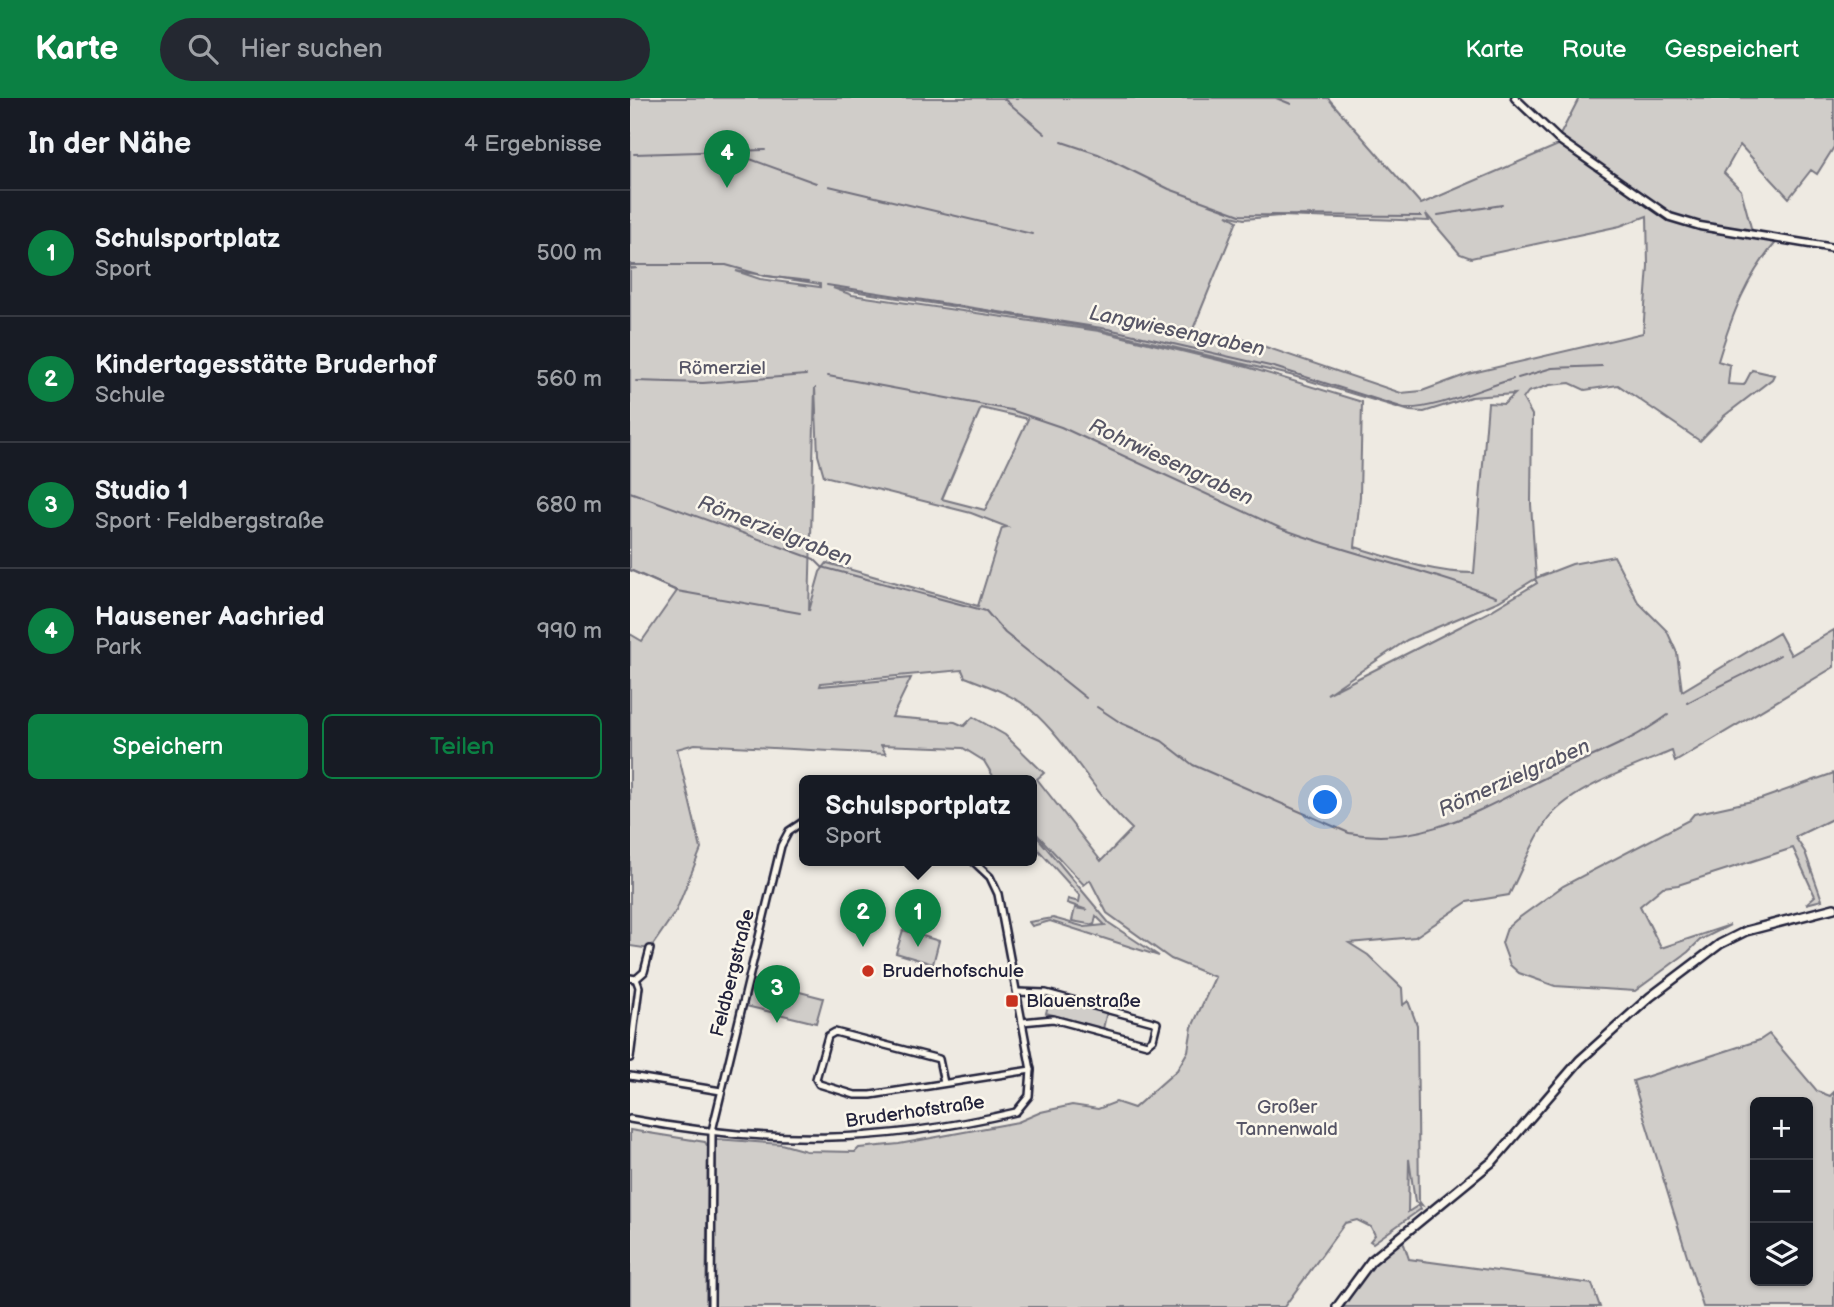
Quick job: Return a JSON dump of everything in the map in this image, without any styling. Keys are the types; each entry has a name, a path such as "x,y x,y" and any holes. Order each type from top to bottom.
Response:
{"main road":[{"path":"1337,1307 1371,1262 1493,1161 1580,1060 1650,997 1720,944 1746,931 1834,908"}],"street":[{"path":"1515,98 1558,139 1670,217 1700,226 1834,248"},
{"name":"Feldbergstraße","path":"711,1307 712,1131 780,846 793,827 799,824"},
{"path":"944,1083 939,1059 835,1032 828,1036 816,1079 819,1084 863,1095 944,1083 1031,1070 998,894 990,877 978,866"},
{"path":"630,1058 639,987 633,979 644,972 650,949"},
{"path":"1017,992 1046,993 1157,1023 1153,1039 1147,1044 1053,1019 1022,1022"},
{"name":"Bruderhofstraße","path":"630,1119 712,1131 798,1139 891,1135 1016,1112 1029,1096 1031,1070"},
{"path":"630,1076 721,1091"}],"green space":[{"path":"630,98 1328,98 1421,204 1563,143 1558,139 1579,98 1834,98 1834,147 1817,174 1811,170 1789,198 1740,145 1724,173 1741,190 1753,235 1779,239 1767,253 1741,297 1718,361 1730,365 1728,384 1744,385 1752,370 1774,375 1772,379 1724,416 1700,441 1618,385 1585,390 1570,383 1550,385 1528,392 1523,399 1532,415 1531,504 1536,578 1572,564 1614,556 1638,602 1667,631 1677,653 1682,691 1779,633 1791,655 1834,630 1834,667 1675,762 1672,751 1606,778 1573,797 1559,807 1543,826 1509,895 1467,902 1415,937 1349,943 1368,955 1402,988 1403,1005 1408,1001 1417,1025 1419,1201 1422,1205 1415,1202 1409,1159 1408,1212 1419,1205 1421,1209 1373,1243 1370,1241 1375,1235 1371,1227 1357,1220 1345,1223 1284,1307 714,1307 716,1139 781,1144 806,1151 855,1152 859,1148 899,1144 1018,1122 1041,1112 1072,1105 1098,1109 1116,1102 1134,1108 1177,1070 1188,1051 1192,1027 1215,977 1171,959 1107,913 1090,880 1084,885 1037,834 1037,779 1037,775 992,775 984,761 963,748 881,745 886,754 695,744 677,749 701,849 676,911 650,949 630,946 630,634 642,641 677,591 630,570 630,269 637,268 630,268","holes":["1426,214 1460,254 1471,258 1620,226 1647,216 1648,266 1643,333 1468,374 1422,391 1401,393 1245,340 1193,329 1237,221 1227,215 1244,219 1280,216 1429,221","736,271 820,284 820,287 760,279","833,288 1092,328 1290,375 1410,411 1424,412 1471,397 1515,394 1504,404 1488,403 1474,573 1428,568 1355,547 1360,496 1362,402 1247,367 1099,331 852,295","815,387 818,455 824,476 971,513 1007,527 1002,528 978,606 827,563 820,572 809,611","981,408 1028,419 985,510 942,499","1535,579 1537,583 1487,613 1327,694 1407,640 1499,601","962,670 965,677 1024,704 1058,738 1132,829 1101,861 1037,779 1044,773 1005,735 973,717 964,726 955,722 892,717 911,678 820,686 821,683"]},
{"path":"1834,773 1834,818 1795,837 1805,852 1822,900 1806,904 1815,896 1793,848 1678,885 1663,887 1640,906 1661,948 1730,925 1700,940 1635,991 1555,986 1519,973 1510,965 1502,943 1507,928 1563,886 1689,820 1694,814 1761,799"},
{"path":"1037,837 1109,923 1159,956 1050,921 1032,926 1029,922 1053,918 1085,927 1105,925 1096,916 1094,925 1072,921 1075,908 1087,910 1067,903 1068,899 1079,902 1080,896 1037,848"},
{"path":"903,930 939,941 933,964 896,953"},
{"path":"753,980 823,998 816,1023 746,1006"},
{"path":"1050,998 1107,1011 1103,1029 1046,1013"},
{"path":"1769,1034 1817,1091 1830,1096 1834,1092 1834,1307 1703,1307 1633,1081 1760,1040"},
{"path":"630,1130 705,1142 708,1147 706,1307 630,1307"},
{"path":"1402,1238 1409,1259 1592,1284 1600,1307 1342,1307 1372,1264"}],"waterway":[{"path":"1003,98 1045,134"},
{"path":"1276,98 1291,104"},
{"path":"1062,142 1098,154 1169,189 1240,215 1421,216"},
{"path":"634,154 765,150"},
{"path":"728,151 816,183"},
{"path":"829,186 1032,234"},
{"path":"1438,215 1502,205"},
{"path":"630,265 726,265 765,276 809,281"},
{"name":"Langwiesengraben","path":"827,285 1108,329 1274,367 1404,408 1430,406 1513,379"},
{"path":"1518,378 1552,368 1602,366"},
{"path":"636,381 703,383 806,375"},
{"name":"Rohrwiesengraben","path":"828,376 1011,410 1061,427 1280,528 1496,597"},
{"name":"Römerzielgraben","path":"630,492 814,559 822,567 986,611 1005,633 1086,698"},
{"path":"630,570 677,591 800,613"},
{"name":"Römerzielgraben","path":"1687,703 1780,655"},
{"name":"Römerzielgraben","path":"1097,707 1121,723 1162,741 1193,765 1349,833 1377,836 1431,829 1481,810 1627,740 1668,715"}],"place":[{"name":"Hausener Aachried","path":"727,188"},
{"name":"Kindertagesstätte Bruderhof","path":"863,947"},
{"name":"Schulsportplatz","path":"918,947"},
{"name":"Bruderhofschule","path":"868,971"},
{"name":"Blauenstraße","path":"1012,1001"},
{"name":"Studio 1","path":"777,1023"}],"park label":[{"name":"Römerziel","path":"722,368"},
{"name":"Großer Tannenwald","path":"1287,1118"}]}
